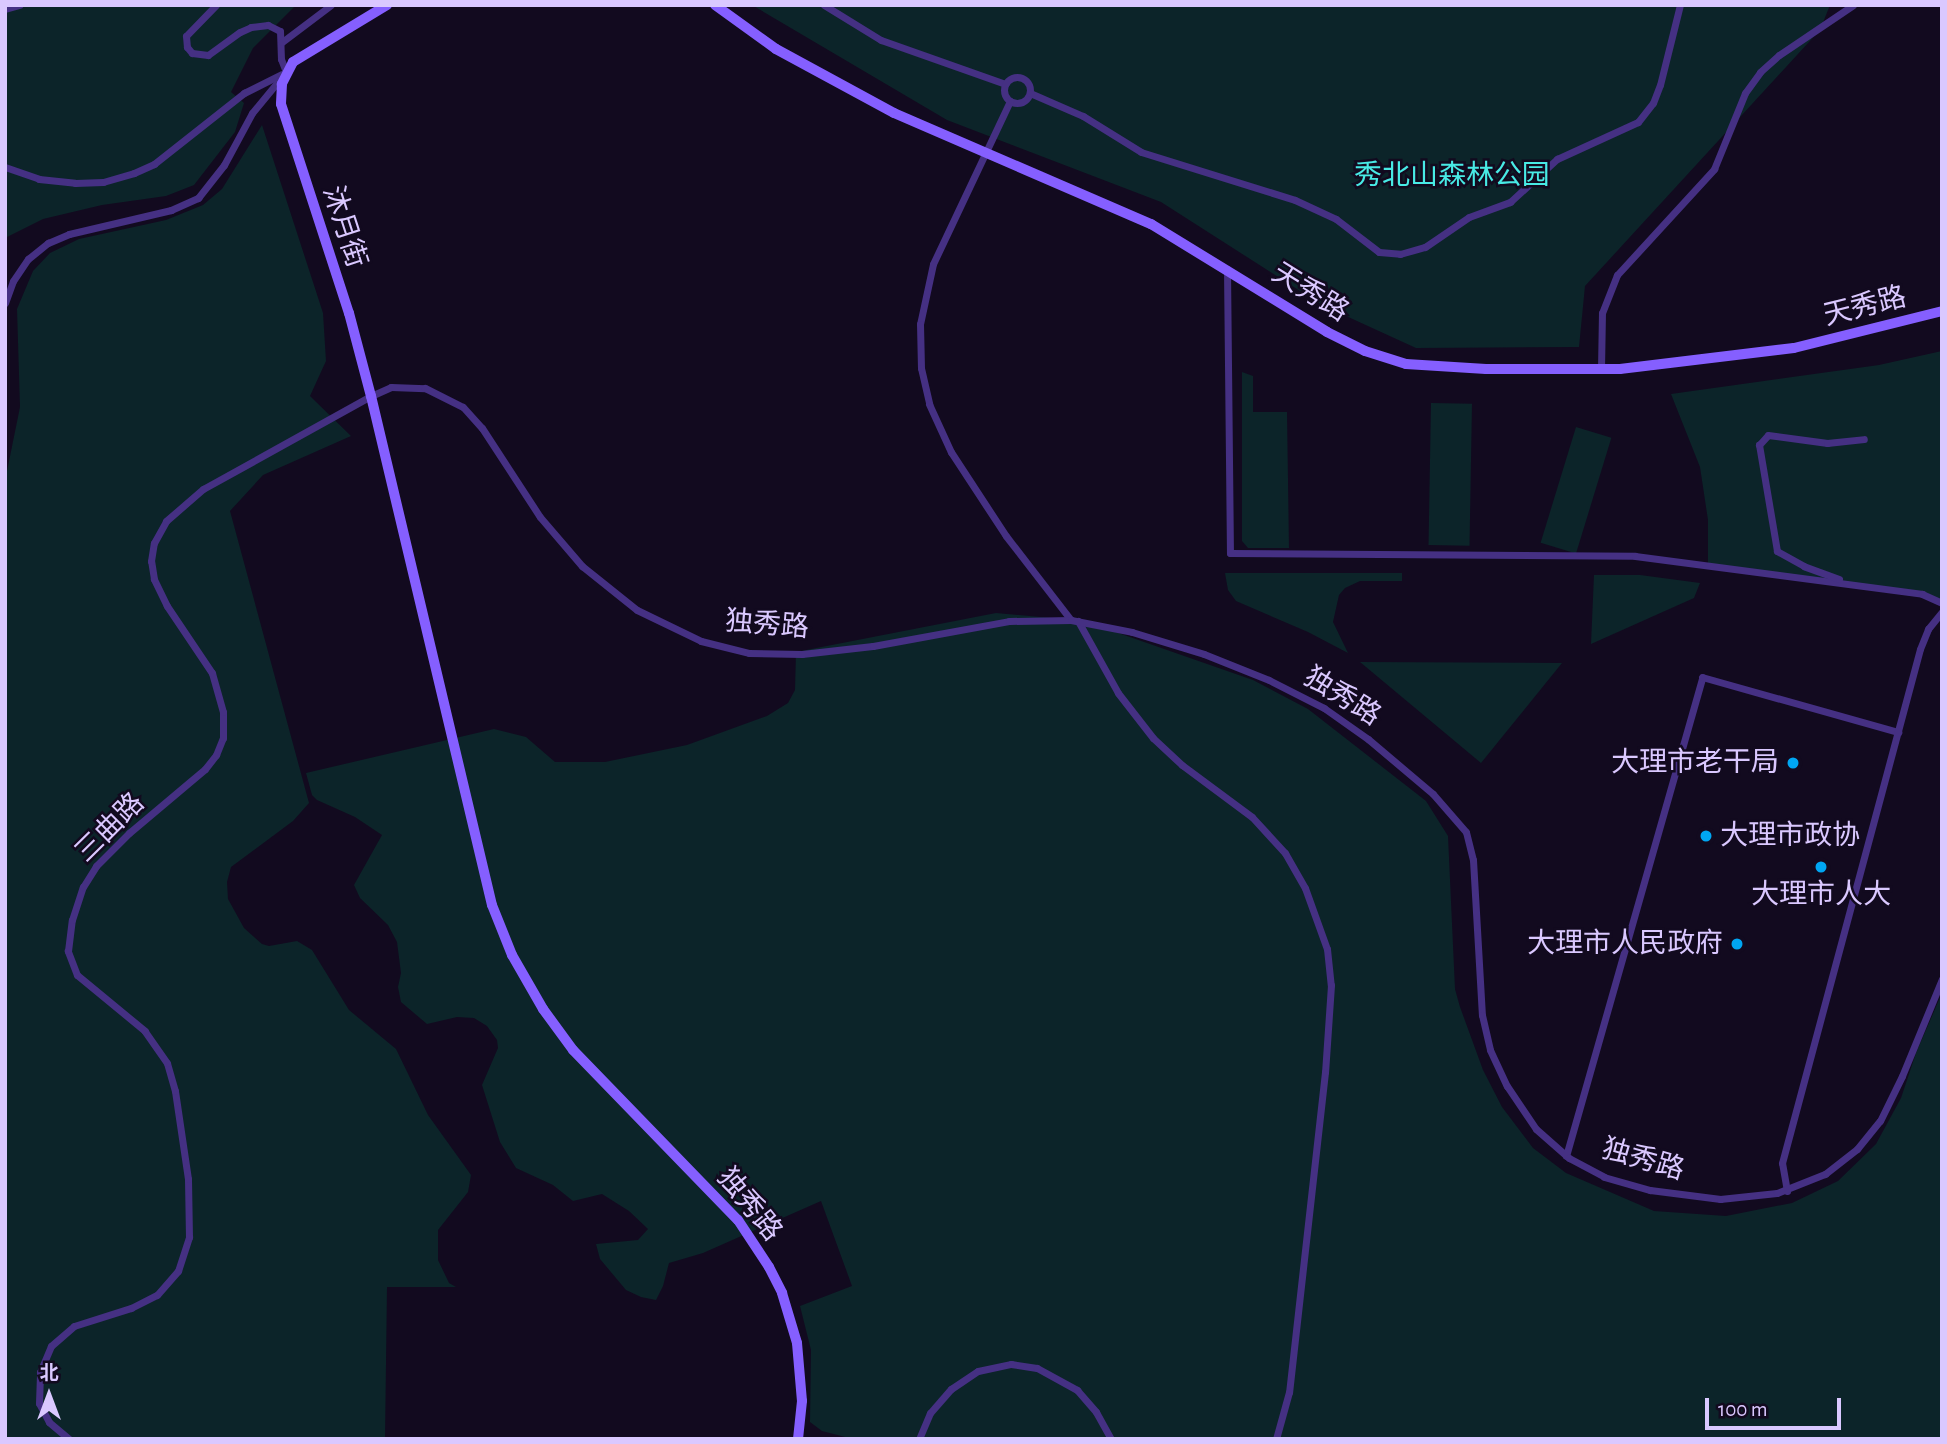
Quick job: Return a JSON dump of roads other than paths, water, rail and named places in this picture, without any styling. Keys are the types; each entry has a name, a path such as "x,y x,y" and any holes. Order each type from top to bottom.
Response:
{"main road":[{"path":"286,72 302,55 387,5"},
{"name":"天秀路","path":"723,7 776,49 894,113 1151,224 1327,332 1365,351 1406,364 1486,369 1601,369 1794,348 1942,311"},
{"name":"沐月街","path":"286,72 281,104 349,313 370,396"},
{"name":"独秀路","path":"370,396 475,844 497,918 512,955 544,1009 573,1050 738,1220 769,1267 782,1293 797,1343 802,1401 798,1439"}],"street":[{"path":"5,9 19,5"},
{"path":"216,5 186,36 187,47 192,53 208,55 240,32 261,25 276,28 282,42 281,59 286,72"},
{"path":"282,42 331,5"},
{"path":"824,5 881,40 1005,84"},
{"path":"1030,93 1083,116 1140,152 1295,200 1336,219 1379,252 1400,254 1425,247 1469,217 1510,202 1557,159 1638,122 1653,103 1660,85 1680,5"},
{"path":"1601,369 1602,313 1617,275 1714,169 1745,93 1760,72 1779,55 1853,5"},
{"path":"5,167 39,179 75,183 103,182 134,173 154,164 244,93 286,72"},
{"path":"5,303 13,281 28,259 48,243 69,234 171,210 198,198 224,165 252,113 286,72"},
{"path":"1021,77 1028,83 1030,93 1023,102 1010,101 1004,93 1005,84 1011,78 1021,77"},
{"path":"1010,101 950,223 927,283 920,324 923,380 934,417 951,452 1006,536 1074,621 1118,693 1153,738 1182,765 1252,817 1285,853 1305,888 1328,949 1331,985 1325,1072 1289,1392 1276,1439"},
{"path":"1227,269 1230,554 1635,556 1922,594 1942,603"},
{"name":"独秀路","path":"370,396 391,387 414,386 436,391 457,403 482,428 540,517 582,566 638,610 701,641 749,653 802,654 873,646 1009,621 1074,621 1132,632 1182,646 1299,694 1368,739 1454,815 1471,846 1481,1005 1490,1050 1521,1109 1544,1136 1566,1156 1613,1180 1678,1196 1733,1199 1787,1191 1831,1171 1872,1132 1902,1076 1942,979"},
{"name":"三曲路","path":"69,1439 49,1422 39,1403 40,1372 51,1346 74,1326 131,1308 162,1290 182,1264 190,1227 188,1179 175,1091 167,1063 145,1031 84,982 72,967 68,951 72,920 83,887 96,866 129,832 205,769 223,738 223,712 212,673 167,606 154,579 151,561 153,543 172,515 203,489 370,396"},
{"path":"1852,584 1779,555 1759,445 1768,435 1827,443 1864,439"},
{"path":"1787,1191 1782,1163 1922,641 1942,612"},
{"path":"1566,1156 1702,677 1898,732"},
{"path":"919,1439 930,1413 951,1389 978,1371 1011,1364 1037,1368 1077,1390 1089,1402 1111,1439"}],"place":[{"name":"大理市老干局","path":"1793,763"},
{"name":"大理市政协","path":"1706,836"},
{"name":"大理市人大","path":"1821,867"},
{"name":"大理市人民政府","path":"1737,944"}],"park label":[{"name":"秀北山森林公园","path":"1452,176"}]}
